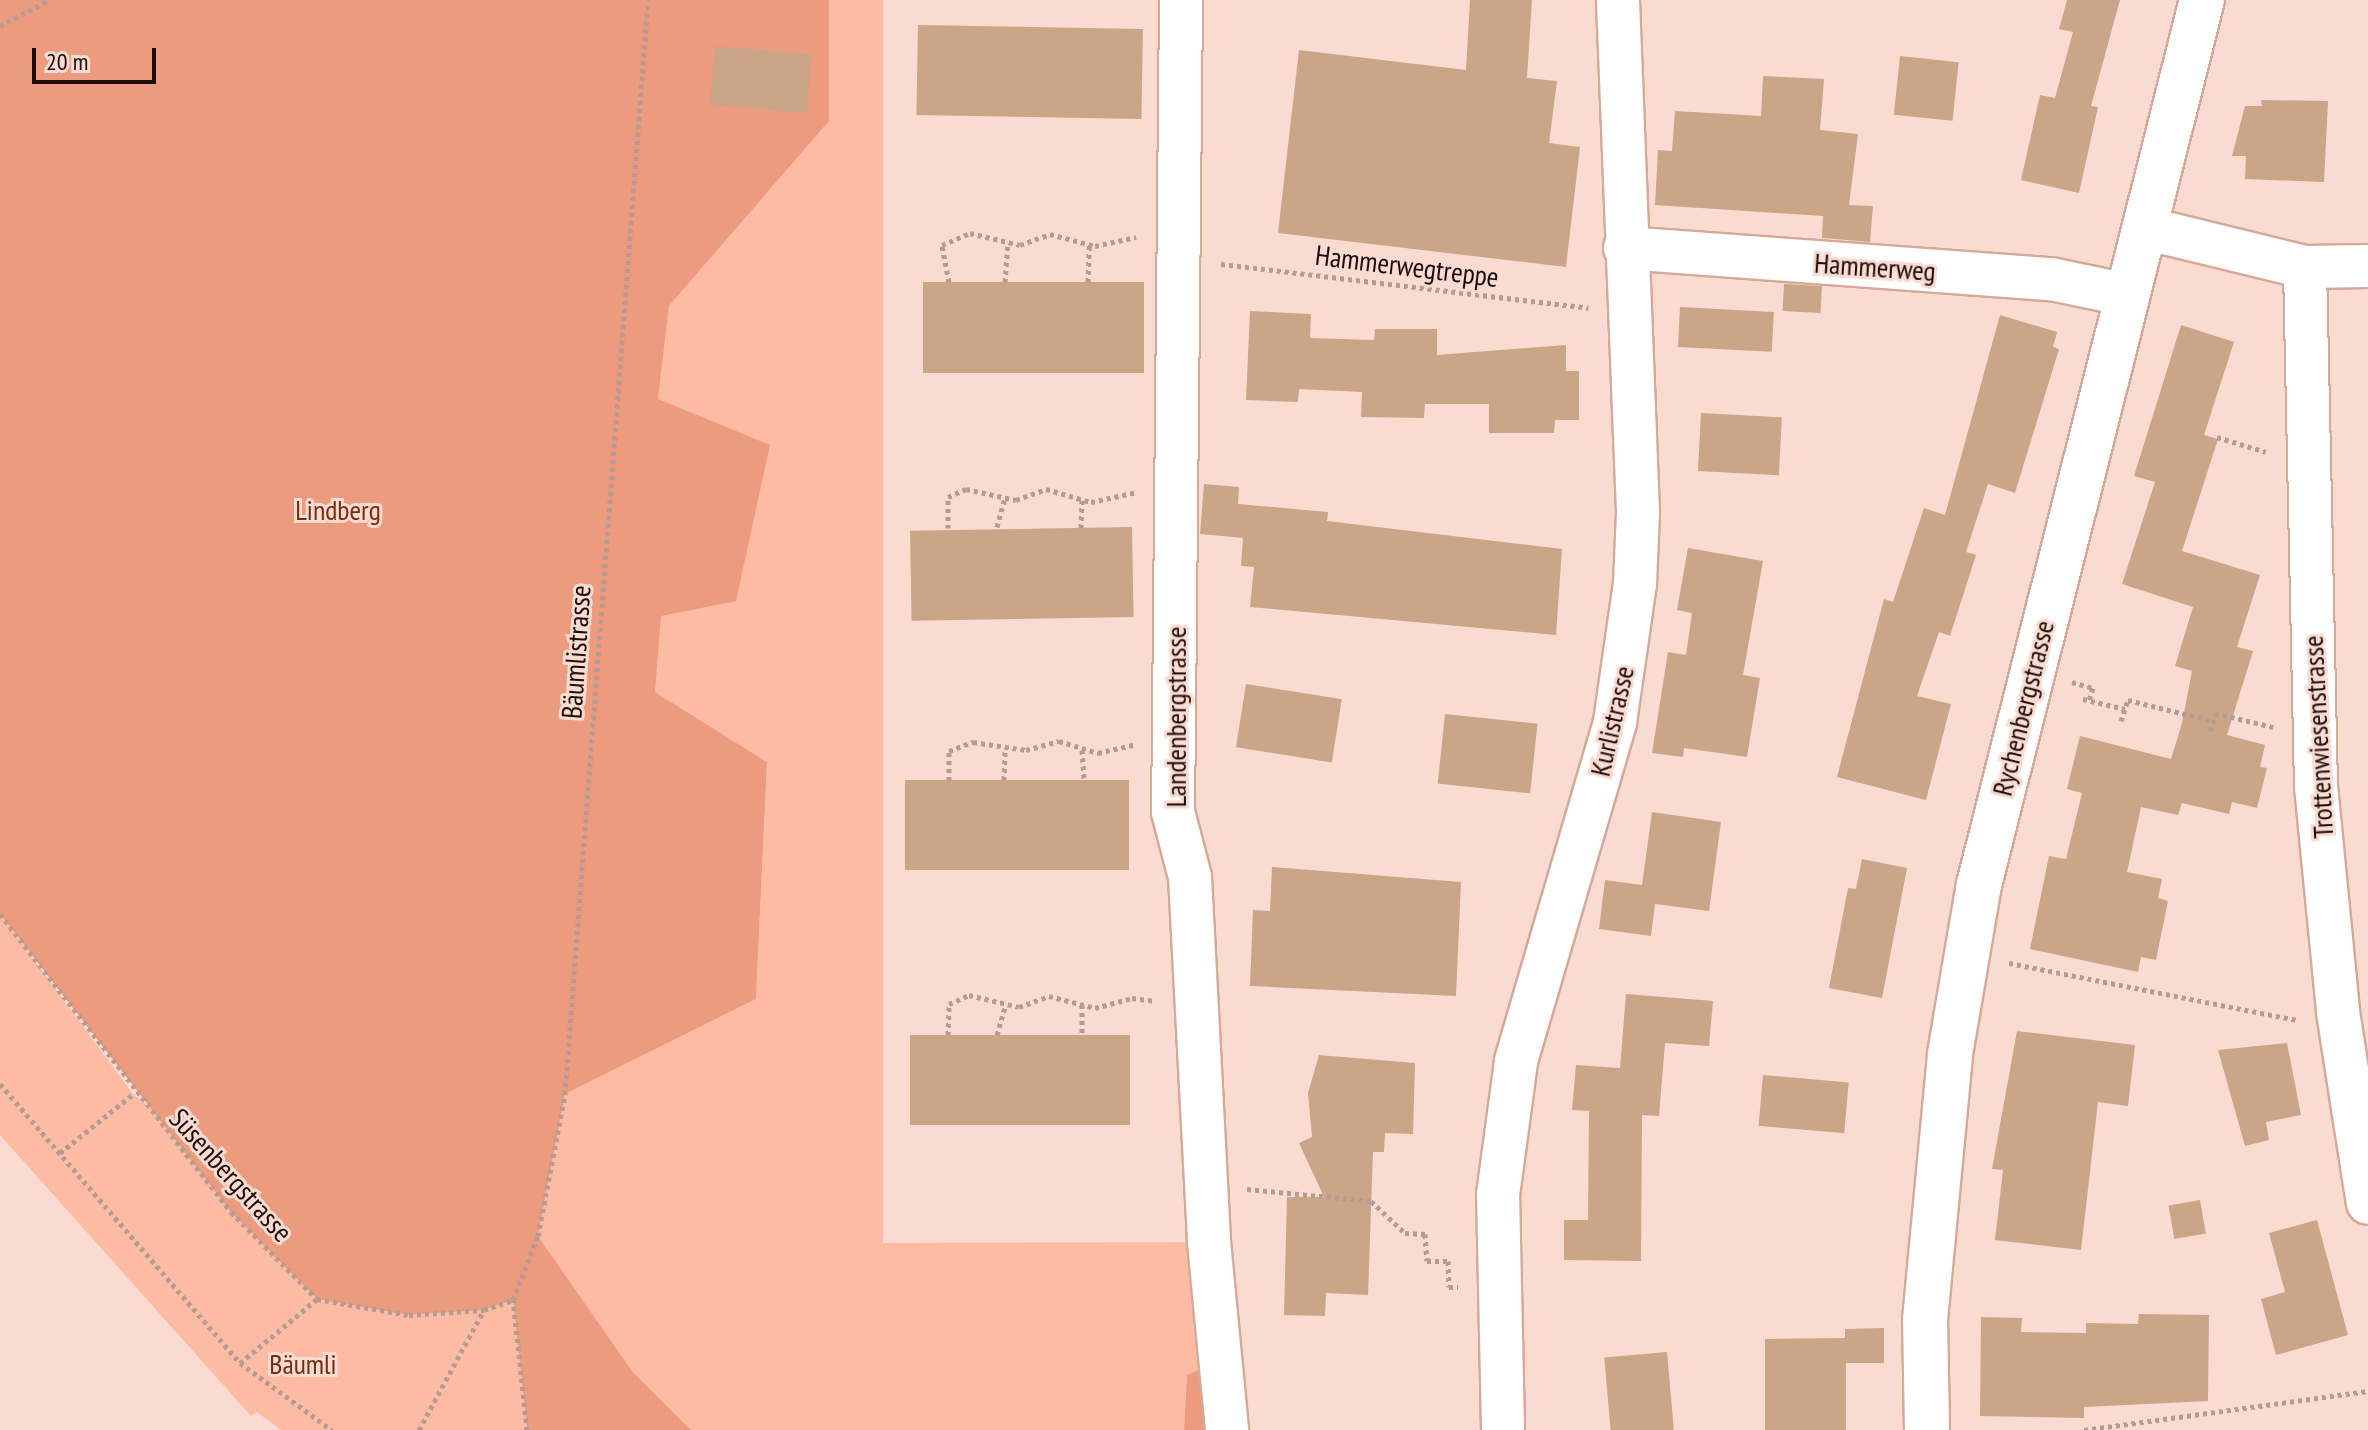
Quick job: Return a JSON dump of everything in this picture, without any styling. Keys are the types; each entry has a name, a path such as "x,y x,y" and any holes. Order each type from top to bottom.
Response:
{"street":[{"name":"Landenbergstrasse","path":"1181,0 1181,250 1173,812 1190,877 1206,1185 1227,1430"},
{"name":"Kurlistrasse","path":"1503,1430 1495,1289 1516,1061 1615,722 1626,659 1638,512 1625,248 1618,0"},
{"name":"Rychenbergstrasse","path":"1927,1430 1925,1320 1967,952 2123,294 2145,228 2202,0"},
{"path":"2145,228 2305,267 2368,266"},
{"name":"Hammerweg","path":"1625,248 2051,279 2123,294"},
{"name":"Trottenwiesenstrasse","path":"2305,267 2316,786 2338,1012 2368,1203"}],"path":[{"path":"0,26 49,0"},
{"name":"Bäumlistrasse","path":"513,1300 538,1236 565,1094 648,0"},
{"path":"949,282 942,245 970,233 1008,242 1050,234 1089,245 1088,282"},
{"name":"Hammerwegtreppe","path":"1089,245 1132,236 1181,250 1629,313"},
{"path":"1005,282 1008,242"},
{"path":"2217,437 2273,454"},
{"path":"948,528 948,497 966,489 1005,498 1046,489 1082,499 1128,491 1177,496"},
{"path":"997,527 1005,498"},
{"path":"1081,528 1082,499"},
{"path":"2083,699 2125,709"},
{"path":"2121,721 2128,700 2213,721"},
{"path":"2211,731 2215,713 2281,729"},
{"path":"949,780 949,751 973,742 1005,749 1059,741 1082,750 1174,748"},
{"path":"1004,780 1005,749"},
{"path":"1082,750 1084,780"},
{"name":"Süsenbergstrasse","path":"0,914 133,1094 231,1212 317,1299"},
{"path":"1967,952 2314,1024"},
{"path":"948,1035 949,1004 969,995 1019,1007 1049,996 1082,1005 1132,998 1197,1006"},
{"path":"997,1035 1006,1004"},
{"path":"1082,1005 1082,1036"},
{"path":"0,1084 240,1363 332,1430"},
{"path":"60,1153 133,1094"},
{"path":"1206,1185 1371,1201 1405,1233 1425,1234 1427,1261 1448,1261 1449,1287 1495,1289"},
{"path":"240,1363 317,1299 409,1315 484,1310 513,1300 527,1430"},
{"path":"419,1430 484,1310"},
{"path":"2084,1430 2368,1391"}],"green space":[{"name":"Lindberg","path":"0,0 829,0 829,121 669,306 658,399 770,445 736,601 661,616 655,692 767,762 756,999 565,1094 538,1236 632,1371 691,1430 527,1430 513,1300 483,1310 409,1315 317,1299 231,1212 0,914"},
{"path":"829,0 883,0 883,1243 1209,1242 1217,1361 1187,1375 1184,1430 691,1430 632,1371 538,1236 565,1094 756,999 767,762 655,692 658,399 669,306 829,121"},
{"name":"Bäumli","path":"0,914 133,1094 409,1315 484,1310 513,1300 527,1430 281,1430 257,1412 251,1416 0,1135"},
{"path":"1217,1361 1227,1430 1184,1430 1187,1375"}],"building":[{"path":"1470,0 1532,0 1527,78 1557,81 1549,143 1580,147 1566,267 1278,233 1299,50 1466,70"},
{"path":"2067,0 2120,0 2091,106 2098,107 2079,193 2021,180 2040,95 2055,98 2073,32 2059,29"},
{"path":"918,25 1143,29 1141,119 916,115"},
{"path":"715,46 812,54 806,113 710,105"},
{"path":"1900,56 1959,62 1953,121 1894,115"},
{"path":"1763,76 1824,79 1820,130 1858,134 1849,205 1873,206 1870,242 1822,238 1823,216 1655,205 1658,150 1672,151 1675,111 1761,116"},
{"path":"2261,100 2328,101 2324,182 2245,179 2246,156 2232,156 2245,106 2262,106"},
{"path":"923,282 1144,282 1144,373 923,373"},
{"path":"1784,284 1822,286 1821,313 1783,311"},
{"path":"1680,307 1774,312 1772,352 1678,347"},
{"path":"1250,311 1311,314 1310,338 1374,340 1375,329 1437,329 1437,355 1566,345 1566,371 1579,371 1579,420 1555,420 1554,433 1489,433 1489,404 1425,404 1424,418 1361,417 1362,392 1299,389 1298,402 1246,400"},
{"path":"2000,315 2057,332 2053,347 2059,349 2015,493 1988,484 1966,552 1976,555 1950,636 1939,632 1917,696 1951,704 1926,800 1837,777 1884,599 1893,602 1924,508 1945,515"},
{"path":"2181,325 2234,342 2204,435 2218,439 2182,551 2260,575 2237,647 2253,651 2227,735 2265,745 2260,767 2267,768 2257,808 2232,802 2229,814 2182,803 2178,815 2141,807 2127,872 2162,879 2158,898 2168,901 2156,960 2141,957 2138,972 2030,949 2049,856 2066,859 2082,793 2067,789 2080,736 2171,759 2182,723 2192,671 2175,666 2193,607 2122,584 2155,482 2134,476"},
{"path":"1701,413 1782,417 1779,475 1698,471"},
{"path":"1204,484 1239,487 1238,504 1328,512 1327,521 1562,549 1556,635 1250,607 1254,567 1241,566 1243,538 1200,534"},
{"path":"1132,527 1134,617 912,621 910,531"},
{"path":"1688,548 1763,561 1743,675 1760,678 1747,757 1684,748 1683,757 1652,753 1668,652 1686,655 1692,613 1677,610"},
{"path":"1246,684 1342,699 1332,762 1236,747"},
{"path":"1445,714 1537,724 1530,793 1438,784"},
{"path":"905,780 1129,780 1129,870 905,870"},
{"path":"1652,812 1721,822 1709,911 1655,904 1651,936 1599,929 1605,880 1642,885"},
{"path":"1862,859 1907,868 1882,998 1829,988 1848,888 1856,889"},
{"path":"1272,867 1461,882 1456,996 1250,986 1253,910 1270,911"},
{"path":"1626,994 1713,1001 1709,1046 1665,1043 1659,1116 1642,1115 1641,1261 1564,1260 1564,1220 1588,1220 1589,1111 1572,1110 1576,1065 1620,1068"},
{"path":"2017,1031 2135,1045 2128,1106 2098,1102 2081,1250 1995,1240 2003,1170 1992,1169"},
{"path":"910,1035 1130,1035 1130,1125 910,1125"},
{"path":"2287,1043 2301,1115 2266,1122 2269,1140 2245,1146 2218,1050"},
{"path":"1319,1055 1415,1063 1413,1134 1385,1133 1384,1152 1373,1152 1368,1295 1326,1293 1325,1316 1284,1315 1287,1197 1324,1197 1299,1143 1312,1137 1308,1093"},
{"path":"1763,1075 1849,1082 1844,1133 1759,1126"},
{"path":"2200,1200 2206,1233 2174,1239 2168,1206"},
{"path":"2317,1220 2348,1335 2276,1355 2261,1299 2285,1292 2269,1233"},
{"path":"2139,1314 2209,1315 2208,1401 2084,1407 2084,1418 1980,1416 1981,1317 2022,1318 2021,1332 2086,1333 2086,1323 2138,1324"},
{"path":"1884,1328 1884,1363 1846,1363 1846,1430 1765,1430 1765,1339 1845,1338 1845,1329"},
{"path":"1667,1352 1674,1430 1611,1430 1604,1357"}]}
